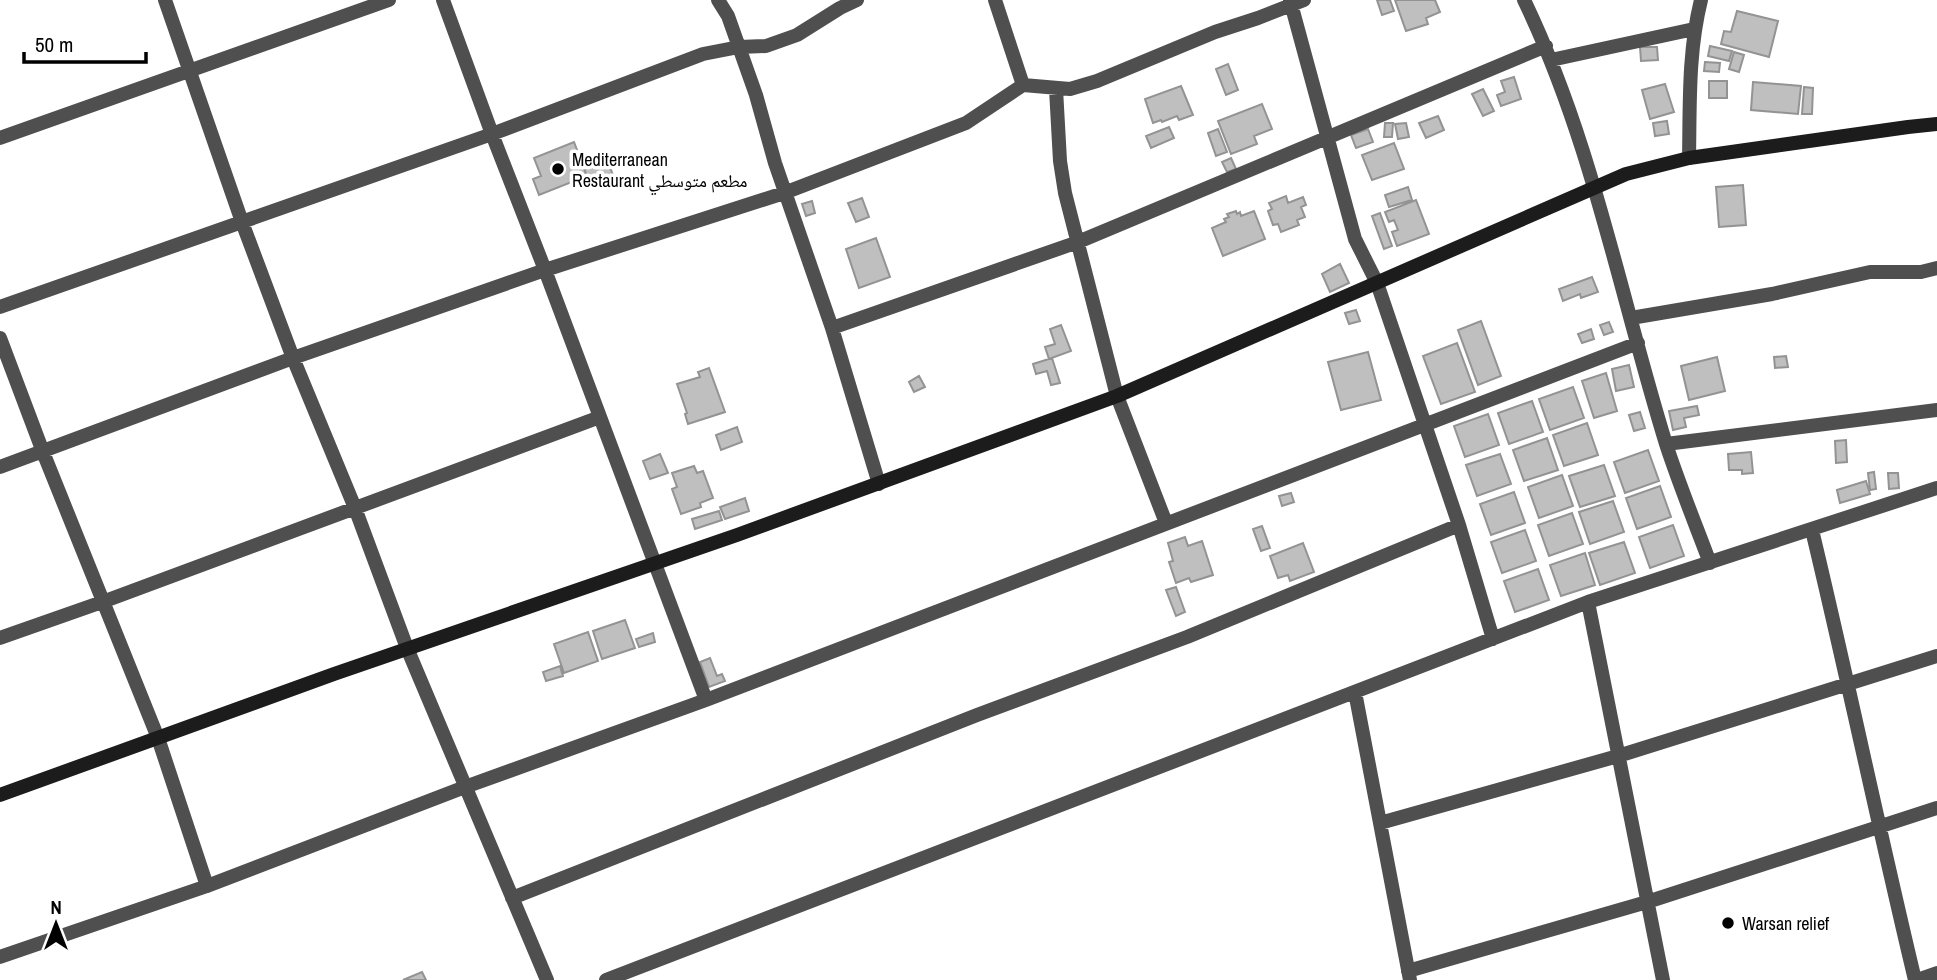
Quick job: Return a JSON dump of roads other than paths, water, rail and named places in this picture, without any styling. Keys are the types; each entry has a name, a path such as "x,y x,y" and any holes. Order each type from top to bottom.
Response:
{"street":[{"path":"165,0 242,222 293,358 355,508 407,649 547,980"},
{"path":"0,138 389,0"},
{"path":"443,0 706,700"},
{"path":"718,0 728,16 756,95 785,193 832,328 879,484"},
{"path":"0,307 492,134 703,54 739,47 766,46 797,35 857,0"},
{"path":"995,0 1023,85"},
{"path":"1524,0 1548,53 1594,187 1666,444 1710,563"},
{"path":"1689,158 1690,80 1694,29 1701,0"},
{"path":"0,467 293,358 545,270 785,193 966,123 1023,85 1070,89 1097,81 1295,2 1355,239 1377,282 1426,424 1460,525 1493,639"},
{"path":"832,328 1078,242 1328,137 1548,53 1694,29"},
{"path":"1056,89 1060,161 1065,193 1117,396 1167,523"},
{"path":"0,795 879,484 1117,396 1594,187 1648,167 1689,158 1937,124"},
{"path":"1631,318 1870,272 1921,272 1937,268"},
{"path":"0,338 158,738 207,886"},
{"path":"0,957 207,886 706,700 1638,343"},
{"path":"1666,444 1937,410"},
{"path":"0,638 600,417"},
{"path":"606,980 1588,602 1937,488"},
{"path":"512,898 977,715 1187,637 1460,525"},
{"path":"1812,530 1878,826 1916,980 1937,973"},
{"path":"1588,602 1663,980"},
{"path":"1380,823 1618,756 1937,656"},
{"path":"1355,692 1409,976 1937,808"}],"place":[{"name":"Mediterranean Restaurant مطعم متوسطي","path":"558,169"},
{"name":"Warsan relief","path":"1728,923"}]}
